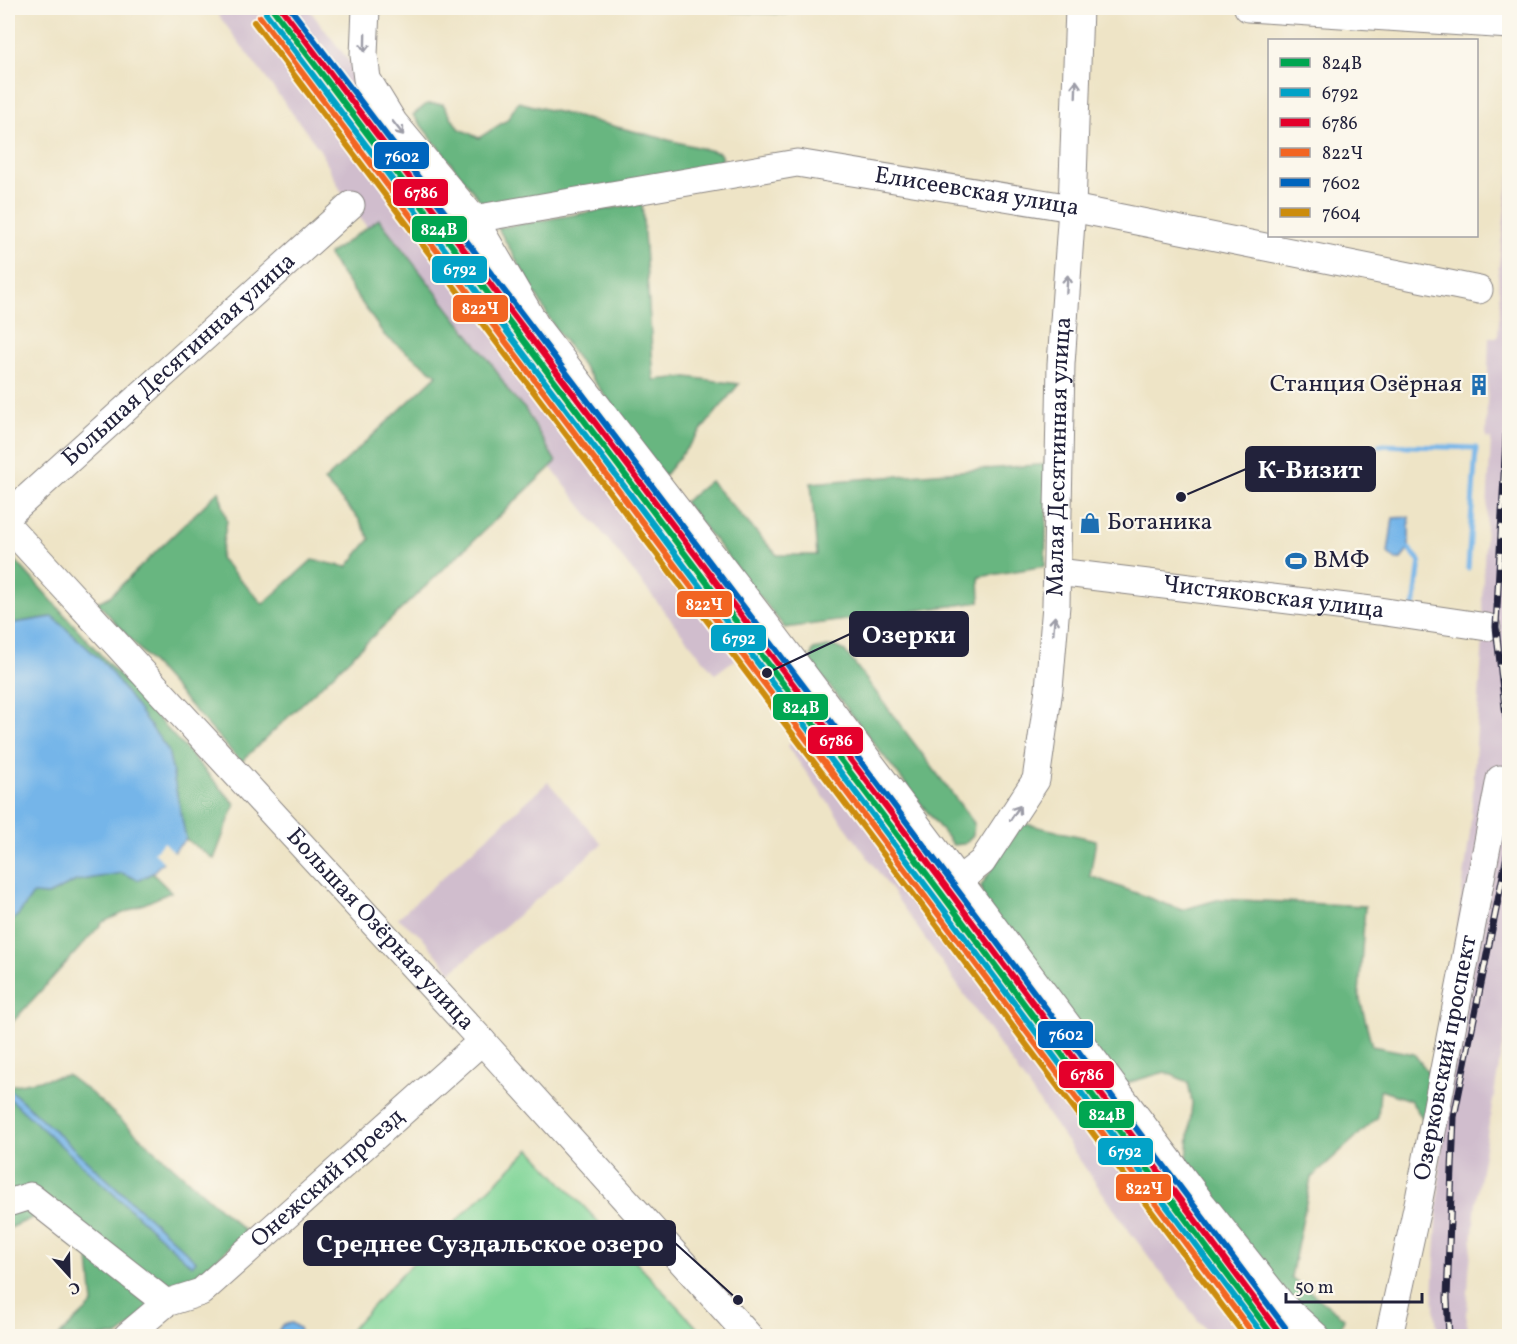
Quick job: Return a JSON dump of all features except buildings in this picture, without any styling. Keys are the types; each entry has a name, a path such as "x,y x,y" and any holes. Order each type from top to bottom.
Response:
{"street":[{"path":"366,8 364,55 367,79 394,123 474,219 538,329 768,627 1203,1205 1283,1306 1316,1336"},
{"name":"Малая Десятинная улица","path":"960,880 982,862 1036,780 1048,689 1057,572 1061,364 1072,208 1079,8"},
{"path":"1248,8 1509,25"},
{"name":"Елисеевская улица","path":"474,219 797,163 1072,208 1479,290"},
{"name":"Большая Десятинная улица","path":"8,515 351,205"},
{"name":"Большая Озёрная улица","path":"8,526 482,1041 749,1336"},
{"name":"Чистяковская улица","path":"1057,572 1379,611 1487,627"},
{"name":"Озерковский проспект","path":"1389,1336 1419,1198 1500,779"},
{"path":"977,903 974,889 982,862"},
{"name":"Онежский проезд","path":"166,1303 201,1293 482,1041"},
{"path":"8,1203 30,1196 166,1303 127,1336"}],"shaded area":[{"path":"213,8 308,8 362,78 1275,1317 1295,1336 1210,1336 1130,1232 887,884 787,746 799,737 738,657 715,674 687,640 421,303 341,191 320,150"},
{"path":"1509,172 1510,1001 1477,1194 1469,1272 1466,1336 1438,1336 1433,1298 1449,985 1470,833 1483,639 1482,597 1491,439 1486,438 1489,337 1498,337 1500,306 1498,275"},
{"path":"548,782 602,844 451,972 422,937 398,918"}],"green space":[{"path":"722,8 787,8 787,14 722,11"},
{"path":"518,102 720,153 725,167 486,208 413,115 427,104 443,104 458,128 479,138 507,120"},
{"path":"642,203 654,380 687,377 739,384 664,476 555,328 498,228"},
{"path":"379,219 494,367 509,392 525,409 556,462 241,762 97,602 109,597 219,491 227,521 220,558 263,604 312,560 347,567 370,539 358,518 324,481 437,375 385,336 328,255"},
{"path":"1048,464 1045,566 979,577 980,602 785,628 684,502 710,481 777,555 817,555 811,483"},
{"path":"8,552 235,804 214,859 186,839 168,750 50,617 8,624"},
{"path":"833,646 845,651 974,823 973,835 964,844 953,845 810,661 813,650"},
{"path":"1021,823 1096,840 1090,876 1182,910 1220,899 1365,906 1359,995 1372,1046 1414,1054 1428,1072 1437,1074 1428,1126 1410,1100 1380,1090 1378,1117 1311,1178 1291,1277 1344,1318 1339,1332 1325,1330 1300,1310 1187,1159 1192,1102 1188,1082 1165,1072 1120,1085 984,904 981,886"},
{"path":"122,873 139,880 152,873 171,892 103,922 8,1027 8,924 19,914 33,894 48,895 76,881"},
{"path":"67,1075 91,1093 246,1232 193,1281 117,1336 59,1336 93,1304 89,1259 36,1216 8,1229 8,1097 191,1265 196,1261 8,1088 8,1086"},
{"path":"530,1149 705,1336 345,1336 400,1276"}],"water":[{"path":"1409,517 1409,549 1401,559 1396,560 1388,553 1393,518"},
{"path":"53,617 105,664 168,750 186,839 152,873 139,880 122,873 76,881 48,895 33,894 19,914 8,924 8,624"},
{"path":"8,1088 196,1261 192,1266 8,1097"},
{"path":"291,1323 299,1328 301,1336 278,1336 277,1333 282,1325"}],"pier":[{"path":"164,842 175,853 165,864 154,852"}],"waterway":[{"path":"1379,445 1476,448 1468,568"},
{"path":"1409,549 1420,561 1414,608"}],"railway":[{"path":"1508,734 1496,627 1509,382"},
{"path":"1449,1336 1447,1298 1454,1117 1510,841"}],"transit line":[{"name":"824В","path":"272,8 1273,1336"},
{"name":"6786","path":"281,8 884,804 1279,1332"},
{"name":"7602","path":"290,8 890,800 1285,1327"},
{"name":"6792","path":"266,13 1264,1336"},
{"name":"822Ч","path":"260,17 1255,1336"},
{"name":"7604","path":"254,22 1245,1336"}],"place":[{"name":"Станция Озёрная","path":"1479,385"},
{"name":"К-Визит","path":"1181,497"},
{"name":"Ботаника","path":"1090,523"},
{"name":"ВМФ","path":"1296,561"},
{"name":"Озерки","path":"767,673"},
{"name":"Среднее Суздальское озеро","path":"738,1300"}]}
